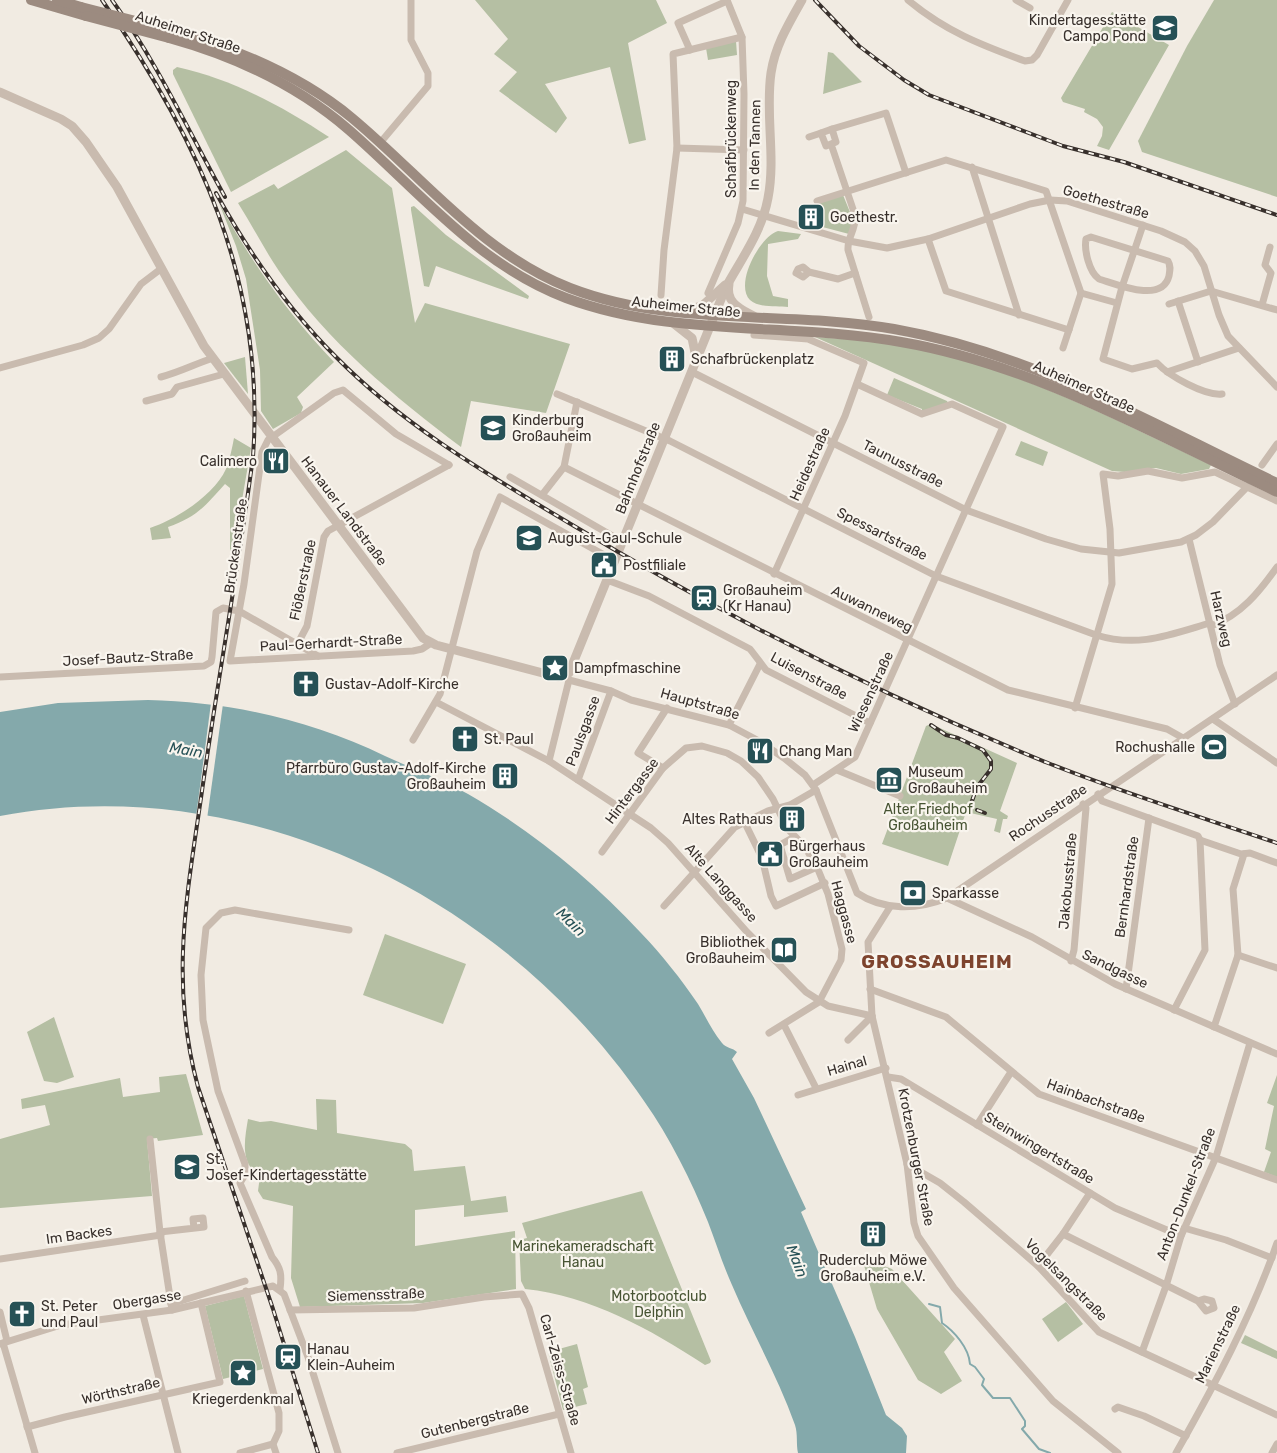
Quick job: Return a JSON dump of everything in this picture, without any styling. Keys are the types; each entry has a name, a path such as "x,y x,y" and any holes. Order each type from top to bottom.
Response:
{"main road":[{"name":"Auheimer Straße","path":"31,0 227,56 301,95 347,128 464,237 516,273 565,298 636,318 715,315 755,316 892,329 948,340 1005,357 1096,394 1277,483"},
{"name":"Auheimer Straße","path":"56,0 163,28 234,50 302,83 332,103 380,143 468,225 532,270 568,287 602,298 711,325 872,337 969,358 1030,378 1076,397 1277,492"}],"street":[{"path":"380,143 422,95 429,82 428,73 411,40 411,0"},
{"path":"661,295 664,250 678,148 673,54 690,50 742,37 727,0 678,23 690,50"},
{"path":"908,0 930,18 970,41 1026,61 1032,60 1037,55 1068,0"},
{"path":"1016,0 1030,8"},
{"name":"In den Tannen","path":"711,325 731,279 764,216 770,176 771,73 779,43 801,1"},
{"name":"Schafbrückenweg","path":"708,293 742,209 744,150 742,37"},
{"name":"Hanauer Landstraße","path":"0,92 61,119 80,135 117,187 192,326 224,374 413,625 431,643 453,650"},
{"path":"809,136 886,113 906,173"},
{"path":"821,132 826,146 836,142 832,129"},
{"path":"831,144 856,223 849,241 848,250 869,317"},
{"path":"678,148 744,150"},
{"path":"817,201 946,160 1044,190 1050,200 1081,293 1063,348"},
{"path":"972,167 1019,315"},
{"name":"Goethestraße","path":"742,209 849,241 887,248 928,239 1050,200 1076,204 1143,225 1179,238 1189,245 1204,266 1224,328 1238,348 1277,386"},
{"path":"1143,225 1117,303 1103,359 1132,368 1157,363 1167,372 1212,396 1222,394"},
{"path":"1091,237 1134,251 1168,261 1170,268 1168,279 1161,286 1141,292 1122,287 1094,275 1085,247 1086,239 1091,237"},
{"path":"928,239 946,291 1069,330"},
{"path":"1262,305 1274,274 1265,265 1270,247"},
{"path":"0,368 84,345 99,338 109,329 141,284 162,268"},
{"path":"809,272 838,279 855,273"},
{"path":"696,362 692,338 675,317 703,305 731,279"},
{"path":"731,279 728,289 731,300 738,308 755,316"},
{"path":"1169,304 1211,291 1277,310"},
{"path":"1081,293 1117,303"},
{"path":"1178,301 1198,362"},
{"name":"Bahnhofstraße","path":"567,678 711,325"},
{"name":"Heidestraße","path":"754,335 808,339 864,363 833,443 774,574"},
{"path":"1167,372 1238,348"},
{"path":"162,377 180,372 195,364 213,358"},
{"name":"Taunusstraße","path":"692,372 966,510 1058,543 1112,553 1159,548 1189,539"},
{"path":"146,401 172,394 177,387 224,374"},
{"name":"Wiesenstraße","path":"664,906 731,830 744,821 790,805 855,757 1003,426 952,404 922,414 857,384"},
{"path":"272,438 334,393 343,390 396,434 449,465 338,525"},
{"name":"Spessartstraße","path":"557,394 666,439 936,576 1114,640 1140,642 1228,618 1253,599 1277,567"},
{"path":"542,495 564,466 577,402"},
{"name":"Brückenstraße","path":"230,661 262,452 272,438"},
{"path":"1262,465 1277,444"},
{"name":"Auwanneweg","path":"564,466 774,574 1008,690 1162,728 1183,738"},
{"path":"1075,708 1111,591 1112,553 1103,474 1118,476 1151,471 1182,478 1214,472 1277,501"},
{"path":"510,477 623,542"},
{"path":"1189,539 1219,516 1247,487"},
{"path":"413,740 436,702 453,650 478,551 500,497 615,561"},
{"name":"Flößerstraße","path":"297,645 306,626 324,537 330,529 338,525"},
{"name":"Harzweg","path":"1189,539 1222,672 1234,704"},
{"name":"Luisenstraße","path":"607,580 649,596 750,649 766,670 870,723"},
{"name":"Josef-Bautz-Straße","path":"0,677 204,666 210,662 212,657 216,612 223,608 239,611"},
{"path":"239,611 318,657"},
{"name":"Paul-Gerhardt-Straße","path":"230,661 413,651 422,649 431,643"},
{"name":"Hauptstraße","path":"453,650 556,677 567,678 611,691 631,700 729,725 753,737 805,774 815,788 857,893 890,907"},
{"path":"729,725 760,664"},
{"name":"Rochusstraße","path":"890,907 923,905 947,898 1083,804 1277,675"},
{"path":"550,761 567,678"},
{"name":"Paulsgasse","path":"578,780 611,691"},
{"name":"Alte Langgasse","path":"436,702 550,761 630,814 663,838 748,932 806,992 819,1002 836,1009 872,1016"},
{"path":"663,768 638,753 667,708"},
{"path":"1213,718 1277,763"},
{"name":"Hintergasse","path":"602,852 663,768 680,752 690,747 702,746 721,750 737,758 752,771 768,790 777,808"},
{"path":"837,770 900,796"},
{"path":"1098,794 1102,801 1198,836 1200,840 1205,950 1174,1010"},
{"name":"Jakobusstraße","path":"1071,961 1074,950 1086,808 1083,804"},
{"name":"Haggasse","path":"777,808 794,837 805,847 825,883 840,936 842,954 819,1002"},
{"name":"Bernhardstraße","path":"1126,989 1150,818"},
{"path":"744,821 762,858 771,896 776,906 825,883"},
{"path":"794,837 780,845 790,879 817,867"},
{"path":"1200,840 1244,854 1250,853 1277,863"},
{"path":"1214,1027 1238,955 1233,889 1244,854"},
{"name":"Sandgasse","path":"947,898 1032,938 1071,961 1126,989 1277,1054"},
{"name":"Krotzenburger Straße","path":"890,907 868,942 872,1016 886,1068 907,1164 914,1223 922,1244 954,1288 1053,1401 1118,1453"},
{"path":"338,1453 308,1357 280,1289 282,1273 280,1267 272,1257 240,1183 245,1175 245,1164 225,1114 209,1056 200,975 204,935 208,925 216,917 235,910 349,930"},
{"path":"1238,955 1277,968"},
{"name":"Hainbachstraße","path":"870,989 946,1017 1039,1094 1277,1180"},
{"path":"769,1034 819,1002"},
{"path":"848,1040 872,1016"},
{"name":"Hainal","path":"784,1025 816,1088"},
{"name":"Anton-Dunkel-Straße","path":"1142,1352 1166,1286 1184,1228 1216,1157 1250,1042"},
{"name":"Hainal","path":"798,1094 886,1068"},
{"path":"977,1125 1011,1072"},
{"name":"Steinwingertstraße","path":"888,1077 901,1079 1128,1214 1181,1236"},
{"path":"150,1138 172,1307"},
{"name":"Vogelsangstraße","path":"907,1164 954,1193 1038,1266 1096,1329 1277,1415"},
{"path":"1038,1266 1063,1234 1090,1193"},
{"name":"Im Backes","path":"0,1259 194,1228"},
{"path":"1184,1228 1226,1240 1272,1258"},
{"path":"1063,1234 1198,1301"},
{"name":"Marienstraße","path":"1176,1453 1213,1385 1272,1258 1277,1243"},
{"name":"Obergasse","path":"172,1307 245,1281"},
{"name":"Obergasse","path":"3,1343 61,1325 143,1314 265,1286 273,1286 280,1289"},
{"path":"240,1453 273,1444 280,1431 279,1413 246,1291"},
{"name":"Siemensstraße","path":"290,1310 414,1308 503,1294 522,1294"},
{"name":"Carl-Zeiss-Straße","path":"522,1294 527,1303 571,1453"},
{"name":"Wörthstraße","path":"27,1427 220,1382 201,1302"},
{"path":"0,1312 3,1343 35,1453"},
{"path":"143,1314 178,1453"},
{"path":"1115,1410 1118,1407 1138,1414 1186,1436"},
{"name":"Gutenbergstraße","path":"397,1453 559,1414"},
{"path":"273,1444 276,1453"},
{"path":"1272,1453 1277,1444"}],"green space":[{"path":"475,0 656,0 667,23 628,43 646,140 629,144 610,67 545,84 567,118 556,133 499,91 517,72 494,54 508,39"},
{"path":"1214,0 1277,0 1277,197 1142,152 1138,141 1187,46"},
{"path":"1112,12 1169,45 1109,150 1097,146 1102,136 1103,127 1097,119 1084,112 1085,109 1063,102 1061,98"},
{"path":"736,41 737,55 708,60 706,48"},
{"path":"828,52 833,53 862,82 823,94"},
{"path":"177,67 237,86 275,104 329,137 231,192 173,74 173,70"},
{"path":"346,150 392,188 415,323 425,303 570,344 546,413 471,401 461,447 363,367 318,321 298,297 274,263 238,203 274,184 278,189"},
{"path":"843,195 854,222 849,234 815,225 818,215 817,204"},
{"path":"219,203 271,287 334,362 297,397 303,407 301,413 273,429 261,411 260,370 246,279 236,246"},
{"path":"414,206 446,235 529,296 528,299 436,266 429,287 424,286 411,210 411,207"},
{"path":"778,231 801,234 798,239 768,244 767,276 773,296 788,299 788,307 754,303 746,293 745,283 751,261 764,242"},
{"path":"815,337 890,343 974,363 1055,393 1211,465 1209,469 1181,474 1156,468 1125,472 1112,471"},
{"path":"245,357 248,394 224,363"},
{"path":"894,378 948,403 922,412 922,409 887,395"},
{"path":"234,438 251,448 230,570 230,488 225,484 194,515 168,527 171,538 152,540 150,528 172,519 194,505 213,488 226,469"},
{"path":"1021,441 1048,452 1043,466 1015,455"},
{"name":"Alter Friedhof Großauheim","path":"931,724 1017,763 1000,811 1008,816 1007,819 1003,819 1000,833 994,831 997,819 966,812 948,866 882,844 926,726"},
{"path":"385,934 466,964 443,1024 363,995"},
{"path":"54,1017 74,1077 57,1083 44,1081 27,1032"},
{"path":"186,1074 203,1135 158,1141 157,1138 147,1139 152,1196 0,1208 0,1139 50,1125 45,1105 22,1109 21,1099 120,1078 123,1097 160,1092 159,1077"},
{"path":"1277,1075 1277,1177 1264,1172 1271,1152 1265,1149 1274,1106 1267,1103"},
{"path":"316,1099 336,1100 337,1133 405,1144 412,1150 414,1171 465,1166 471,1201 506,1196 508,1212 464,1217 464,1205 415,1210 415,1246 515,1231 516,1289 423,1303 300,1307 291,1278 293,1206 263,1199 258,1191 260,1176 249,1165 246,1158 245,1142 248,1119 260,1122 271,1121 317,1130"},
{"name":"Marinekameradschaft Hanau","path":"642,1191 711,1361 705,1365 663,1339 619,1316 573,1299 525,1289 521,1281 519,1240 527,1238 522,1223"},
{"path":"868,1260 892,1269 955,1339 944,1352 962,1381 941,1394 918,1380 877,1309 863,1262"},
{"path":"244,1296 263,1369 223,1379 205,1306"},
{"path":"1066,1302 1083,1324 1058,1342 1042,1319"},
{"path":"1245,1335 1277,1351 1277,1359 1241,1343"},
{"path":"577,1344 588,1387 583,1389 587,1404 563,1410 548,1352"}],"water":[{"name":"Main","path":"148,700 210,705 270,715 328,732 357,743 437,779 492,808 559,857 622,913 678,976 722,1043 737,1052 732,1059 754,1098 806,1209 801,1212 855,1337 886,1415 902,1428 907,1436 906,1453 798,1453 795,1425 781,1389 732,1285 694,1191 671,1144 654,1115 587,1028 520,964 445,909 363,864 276,832 186,812 93,806 0,816 0,712 58,703"}],"pier":[{"path":"211,703 223,704 207,819 196,817"}],"waterway":[{"path":"929,1304 940,1307 942,1323 956,1335 964,1346 970,1364 975,1367 984,1379 982,1385 993,1398 1010,1398 1025,1421 1025,1426 1022,1429 1039,1449 1050,1453"}],"railway":[{"path":"102,0 137,52 196,160 219,215 237,273 249,332 254,393 253,457 190,872 183,942 185,1012 189,1049 198,1087 273,1309 318,1453"},
{"path":"112,0 158,72 225,197"},
{"path":"815,0 859,46 904,80 929,95 1063,146 1124,162 1277,215"},
{"path":"216,193 256,259 318,339 362,382 418,427 447,448 508,486 685,590 864,682 986,737 1076,774 1277,843"},
{"path":"931,725 946,735 958,738 983,750 991,761 991,769 977,787 968,812"},
{"path":"977,810 985,813"}],"place":[{"name":"Kindertagesstätte Campo Pond","path":"1165,28"},
{"name":"Goethestr.","path":"811,217"},
{"name":"Schafbrückenplatz","path":"672,359"},
{"name":"Kinderburg Großauheim","path":"493,428"},
{"name":"Calimero","path":"276,461"},
{"name":"August-Gaul-Schule","path":"529,538"},
{"name":"Postfiliale","path":"604,565"},
{"name":"Großauheim (Kr Hanau)","path":"704,598"},
{"name":"Dampfmaschine","path":"555,668"},
{"name":"Gustav-Adolf-Kirche","path":"306,684"},
{"name":"St. Paul","path":"465,739"},
{"name":"Rochushalle","path":"1214,747"},
{"name":"Chang Man","path":"760,751"},
{"name":"Pfarrbüro Gustav-Adolf-Kirche Großauheim","path":"505,776"},
{"name":"Museum Großauheim","path":"889,780"},
{"name":"Altes Rathaus","path":"792,819"},
{"name":"Bürgerhaus Großauheim","path":"770,854"},
{"name":"Sparkasse","path":"913,893"},
{"name":"Bibliothek Großauheim","path":"784,950"},
{"name":"St. Josef-Kindertagesstätte","path":"187,1167"},
{"name":"Ruderclub Möwe Großauheim e.V.","path":"873,1234"},
{"name":"St. Peter und Paul","path":"22,1314"},
{"name":"Hanau Klein-Auheim","path":"288,1357"},
{"name":"Kriegerdenkmal","path":"243,1373"}],"district":[{"name":"GROSSAUHEIM","path":"937,961"}],"park label":[{"name":"Motorbootclub Delphin","path":"659,1304"}]}
